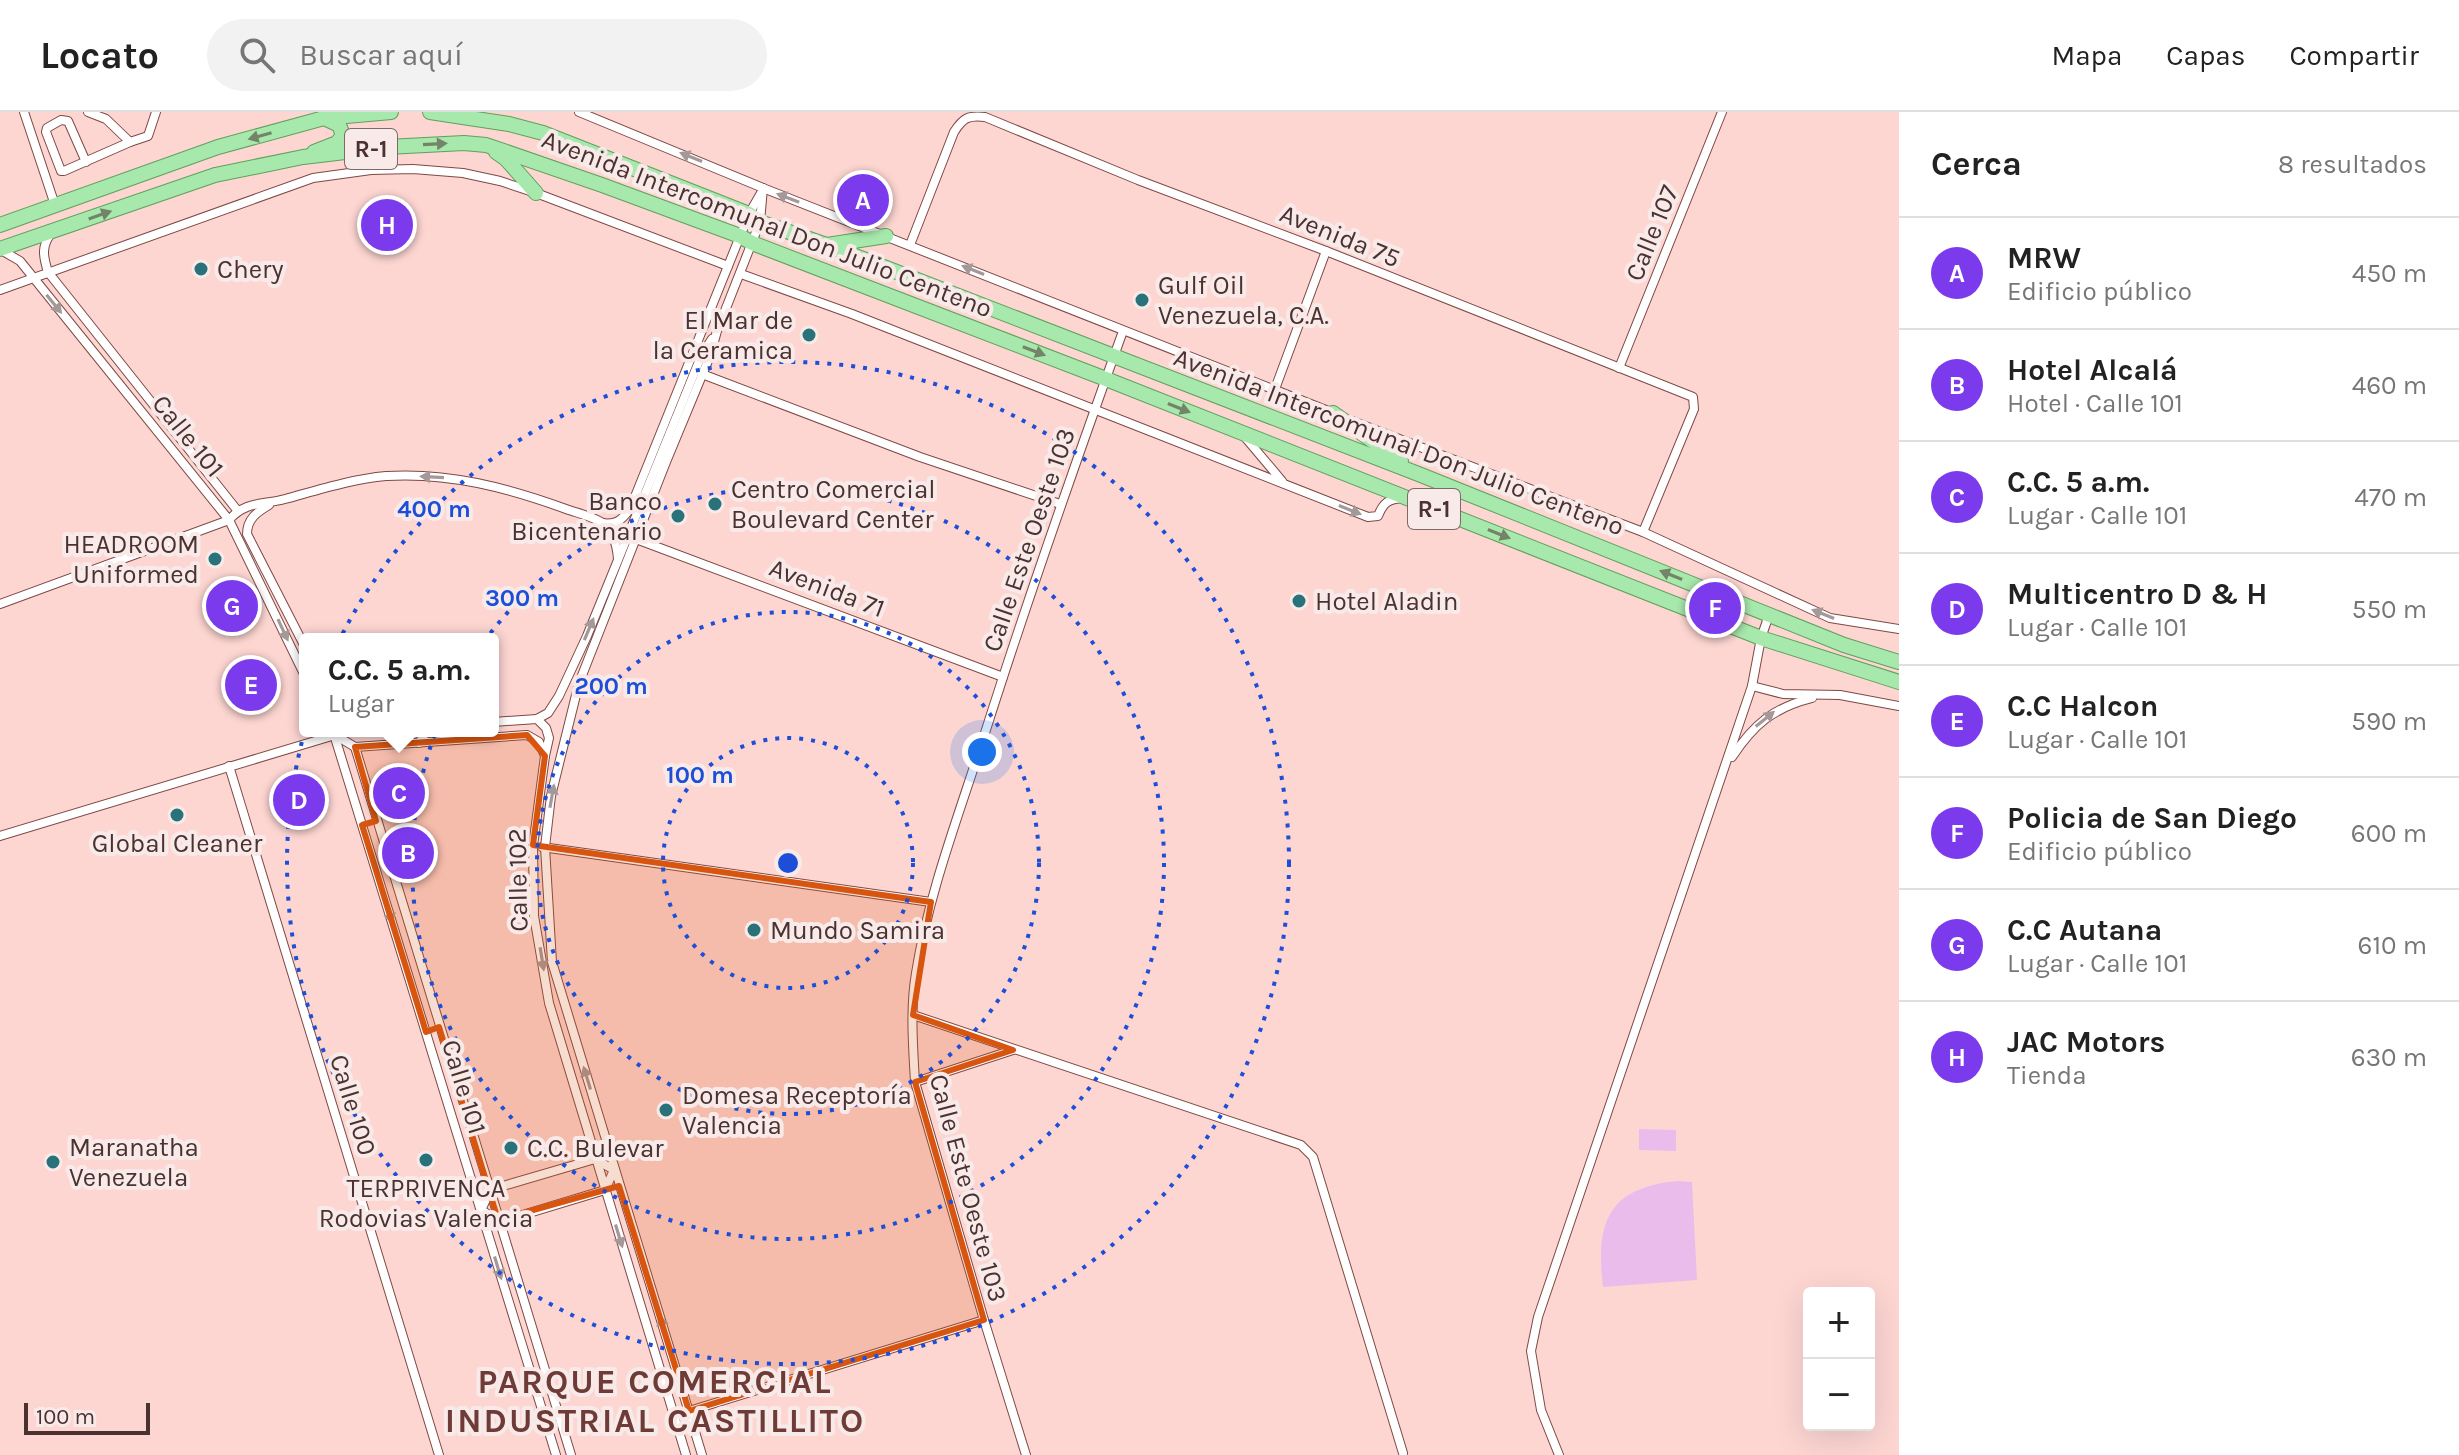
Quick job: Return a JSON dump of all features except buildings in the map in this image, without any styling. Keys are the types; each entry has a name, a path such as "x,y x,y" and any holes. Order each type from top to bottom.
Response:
{"main road":[{"name":"R-1","path":"0,225 218,147 324,118 391,112"},
{"name":"Avenida Intercomunal Don Julio Centeno","path":"430,112 467,114 543,133 754,218 1421,475 1844,645 1899,662"},
{"path":"303,157 340,141 343,135 339,125 324,118"},
{"name":"Avenida Intercomunal Don Julio Centeno","path":"0,249 215,175 303,157 387,147 464,143 486,145 746,240 1106,379 1761,638 1899,682"},
{"path":"486,145 506,159 536,193"},
{"path":"827,245 886,236"},
{"path":"1333,413 1421,475"}],"street":[{"path":"88,112 107,116 130,142"},
{"path":"86,162 68,121 61,120 47,128 59,171 64,171 86,162 130,142 148,136 156,112"},
{"name":"Avenida Intercomunal Don Julio Centeno","path":"579,112 1123,331 1643,532 1830,618 1899,629"},
{"name":"Calle 107","path":"1619,368 1722,112"},
{"path":"26,113 55,205"},
{"name":"Avenida 75","path":"910,245 954,132 962,119 972,115 985,117 1693,397 1694,409 1643,532"},
{"name":"Avenida Intercomunal Don Julio Centeno","path":"0,290 313,178 336,173 413,169 463,173 500,181 728,266"},
{"path":"754,218 763,188"},
{"path":"754,218 763,188"},
{"name":"Calle 102","path":"702,1455 552,962 545,847 551,796 579,683 741,274 746,240 754,218"},
{"name":"Calle 102","path":"602,523 612,524 622,520 630,509 728,266 746,240 754,218"},
{"path":"48,272 43,247 53,232"},
{"name":"Calle 101","path":"0,249 20,261 229,520 299,664"},
{"path":"1275,389 1326,251"},
{"name":"Calle 101","path":"48,272 237,510"},
{"name":"Avenida Intercomunal Don Julio Centeno","path":"741,274 852,314 1373,518 1378,516 1387,501 1408,498"},
{"name":"Calle 102","path":"686,1455 549,1003 534,916 533,846 549,738 546,728 537,719 548,713 559,696 587,636 702,354 717,331"},
{"name":"Calle Este Oeste 103","path":"1026,1455 915,1082 915,975 931,902 1003,677 1060,504 1123,331"},
{"path":"702,374 920,457 1060,504"},
{"path":"1241,432 1285,484"},
{"path":"0,604 229,520 237,510 248,506 386,476 459,479 530,496 602,523 614,538 618,559"},
{"path":"274,502 252,518 247,534 299,635"},
{"name":"Avenida 71","path":"636,539 1003,677"},
{"path":"1559,1455 1541,1410 1531,1351 1538,1317 1752,686 1761,638 1769,615"},
{"path":"1752,686 1783,694 1840,695 1899,706"},
{"path":"1724,768 1743,739 1777,709 1824,695"},
{"path":"499,722 537,719"},
{"path":"340,737 355,747 527,735 539,742 545,756"},
{"path":"0,836 321,737"},
{"name":"Calle 101","path":"335,737 556,1455"},
{"path":"419,743 423,737"},
{"name":"Calle 101","path":"355,747 571,1455"},
{"name":"Calle 100","path":"229,766 439,1455"},
{"path":"362,825 376,821"},
{"path":"533,846 931,902"},
{"path":"913,1015 1308,1149 1318,1171 1403,1453"},
{"path":"426,1032 439,1027"},
{"path":"915,1082 1013,1050"},
{"path":"595,1159 614,1170 605,1190 506,1220 498,1220 481,1210 490,1191 595,1159"},
{"path":"689,1411 984,1320"}],"highlighted area":[{"path":"527,735 545,756 533,845 931,902 913,1015 1013,1050 915,1082 984,1320 689,1411 619,1186 498,1220 439,1027 426,1032 362,825 376,821 355,747"}],"shaded area":[{"path":"1639,1129 1676,1130 1676,1151 1639,1150"},
{"path":"1677,1181 1692,1182 1697,1280 1603,1287 1601,1244 1611,1212 1621,1200 1635,1191"}],"place":[{"name":"MRW","path":"863,200"},
{"name":"JAC Motors","path":"387,225"},
{"name":"Chery","path":"201,269"},
{"name":"Gulf Oil Venezuela, C.A.","path":"1142,300"},
{"name":"El Mar de la Ceramica","path":"809,335"},
{"name":"Centro Comercial Boulevard Center","path":"715,504"},
{"name":"Banco Bicentenario","path":"678,516"},
{"name":"HEADROOM Uniformed","path":"215,559"},
{"name":"Hotel Aladin","path":"1299,601"},
{"name":"C.C Autana","path":"232,606"},
{"name":"Policia de San Diego","path":"1715,608"},
{"name":"C.C Halcon","path":"251,685"},
{"name":"C.C. 5 a.m.","path":"399,793"},
{"name":"Multicentro D & H","path":"299,800"},
{"name":"Global Cleaner","path":"177,815"},
{"name":"Hotel Alcalá","path":"408,853"},
{"name":"Mundo Samira","path":"754,930"},
{"name":"Domesa Receptoría Valencia","path":"666,1110"},
{"name":"C.C. Bulevar","path":"511,1148"},
{"name":"TERPRIVENCA Rodovias Valencia","path":"426,1160"},
{"name":"Maranatha Venezuela","path":"53,1162"}],"district":[{"name":"PARQUE COMERCIAL INDUSTRIAL CASTILLITO","path":"655,1402"}]}
